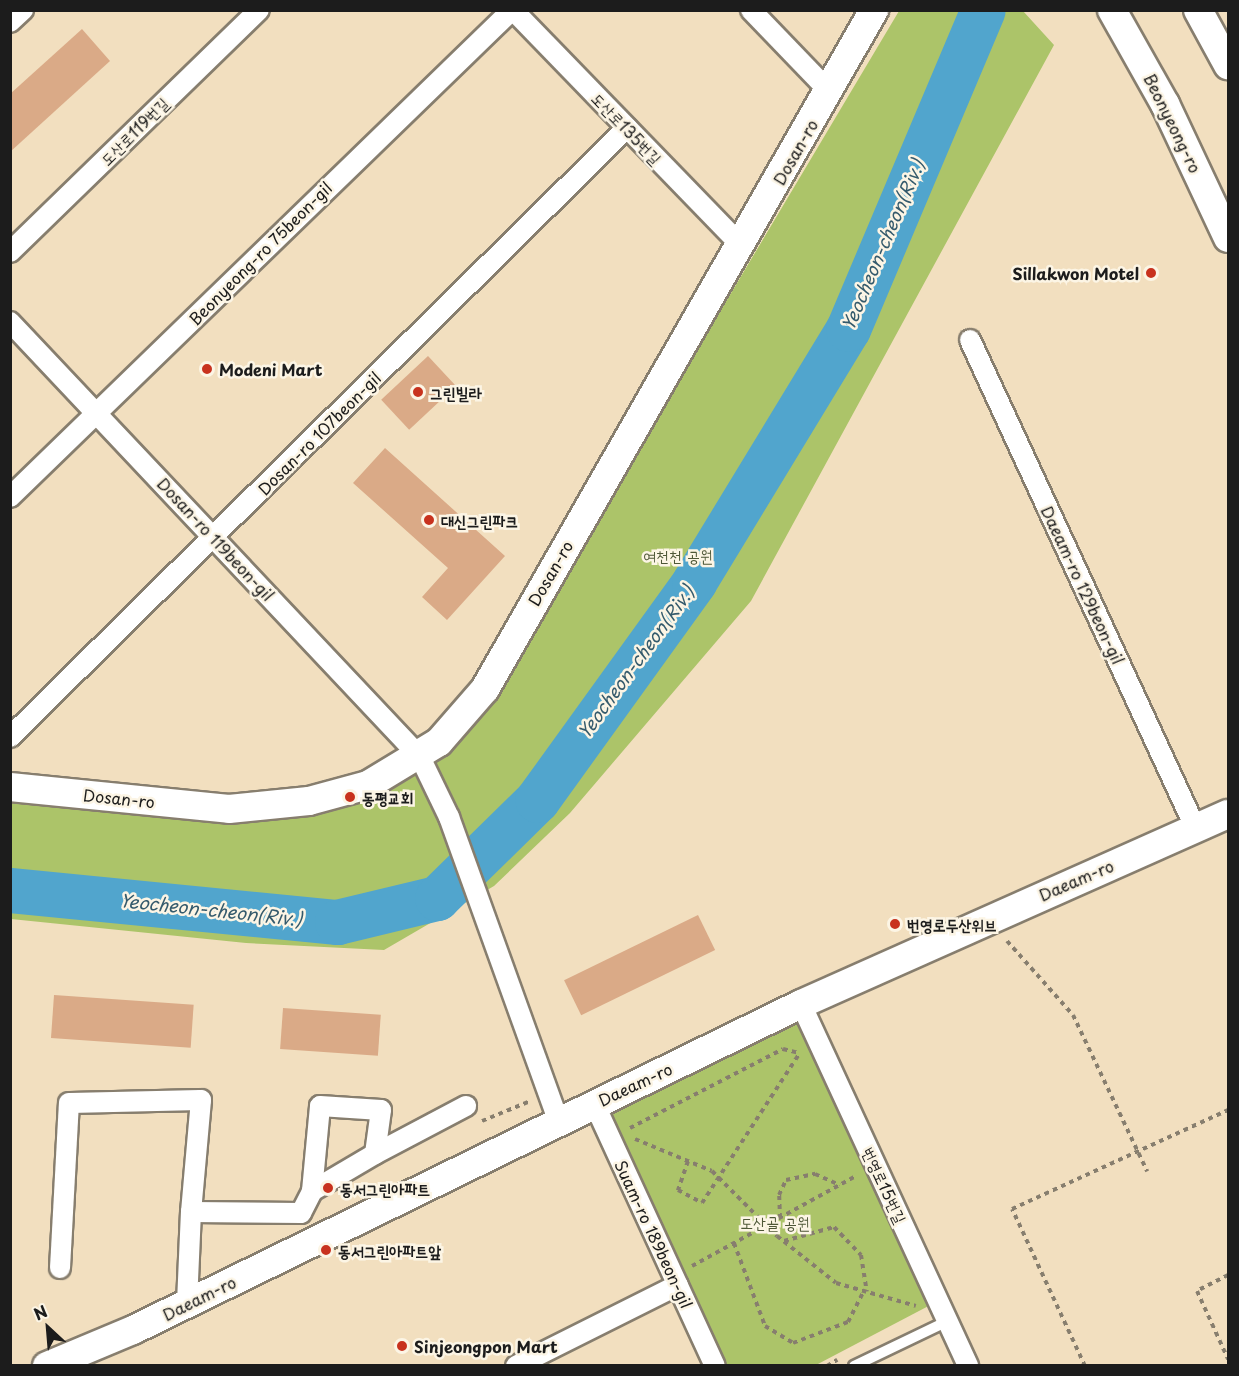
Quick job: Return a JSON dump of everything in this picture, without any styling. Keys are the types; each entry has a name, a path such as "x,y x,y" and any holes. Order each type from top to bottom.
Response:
{"main road":[{"name":"Dosan-ro","path":"10,787 229,809 309,801 349,791 420,757 457,725 485,689 830,92 874,10"},
{"name":"Beonyeong-ro","path":"1112,10 1165,104 1228,237"},
{"path":"1198,10 1228,65"},
{"name":"Daeam-ro","path":"47,1365 187,1303 558,1120 801,1004 986,918 1228,814"}],"street":[{"path":"10,22 23,10"},
{"name":"도산로119번길","path":"10,252 259,10"},
{"name":"도산로135번길","path":"512,10 741,245"},
{"name":"Beonyeong-ro 75beon-gil","path":"10,497 512,10"},
{"path":"751,10 830,92"},
{"name":"Dosan-ro 107beon-gil","path":"10,737 627,128"},
{"name":"Dosan-ro 119beon-gil","path":"10,322 420,757 449,817 558,1120"},
{"name":"Daeam-ro 129beon-gil","path":"970,340 1196,829"},
{"name":"번영로15번길","path":"801,1004 968,1365"},
{"path":"60,1268 69,1102 201,1100 191,1212 187,1303"},
{"name":"Suam-ro 189beon-gil","path":"594,1103 715,1365"},
{"path":"191,1212 301,1213 312,1191 320,1106 381,1110 375,1154"},
{"path":"312,1191 375,1154 466,1106"},
{"path":"516,1365 678,1285"}],"lane":[{"path":"854,1365 948,1321"}],"path":[{"path":"986,918 1073,1016 1147,1172"},
{"path":"629,1132 640,1119 783,1049 805,1055"},
{"path":"688,1161 678,1190 702,1203 720,1179 799,1053"},
{"path":"1084,1365 1012,1209 1228,1110"},
{"path":"631,1138 688,1161 720,1179 783,1241 836,1283 920,1307"},
{"path":"780,1218 778,1195 786,1179 815,1174 840,1185"},
{"path":"688,1268 860,1174"},
{"path":"734,1243 765,1326 793,1343 848,1322 866,1292 861,1256 834,1227 783,1241"},
{"path":"1228,1275 1197,1291 1228,1359"},
{"path":"827,1365 848,1354"}],"green space":[{"name":"여천천 공원","path":"899,11 1023,11 1054,45 751,601 570,813 494,886 384,950 246,943 11,919 11,801 330,809 407,779 453,741 491,696"},
{"name":"도산골 공원","path":"801,1004 938,1301 816,1365 715,1365 594,1103"}],"building":[{"path":"82,29 110,61 10,152 10,94"},
{"name":"그린빌라","path":"428,356 456,386 409,430 381,400"},
{"name":"대신그린파크","path":"385,448 505,556 447,620 422,597 448,568 353,483"},
{"path":"698,915 715,950 581,1015 564,980"},
{"path":"54,995 194,1005 191,1048 51,1038"},
{"path":"283,1008 381,1015 378,1056 280,1049"}],"waterway":[{"name":"Yeocheon-cheon(Riv.)","path":"10,890 337,922 437,898 537,800 694,582 848,329 983,10"}],"place":[{"name":"Sillakwon Motel","path":"1151,273"},
{"name":"Modeni Mart","path":"207,369"},
{"name":"그린빌라","path":"418,392"},
{"name":"대신그린파크","path":"429,520"},
{"name":"동평교회","path":"350,797"},
{"name":"번영로두산위브","path":"895,924"},
{"name":"동서그린아파트","path":"328,1188"},
{"name":"동서그린아파트앞","path":"326,1250"},
{"name":"Sinjeongpon Mart","path":"402,1346"}]}
